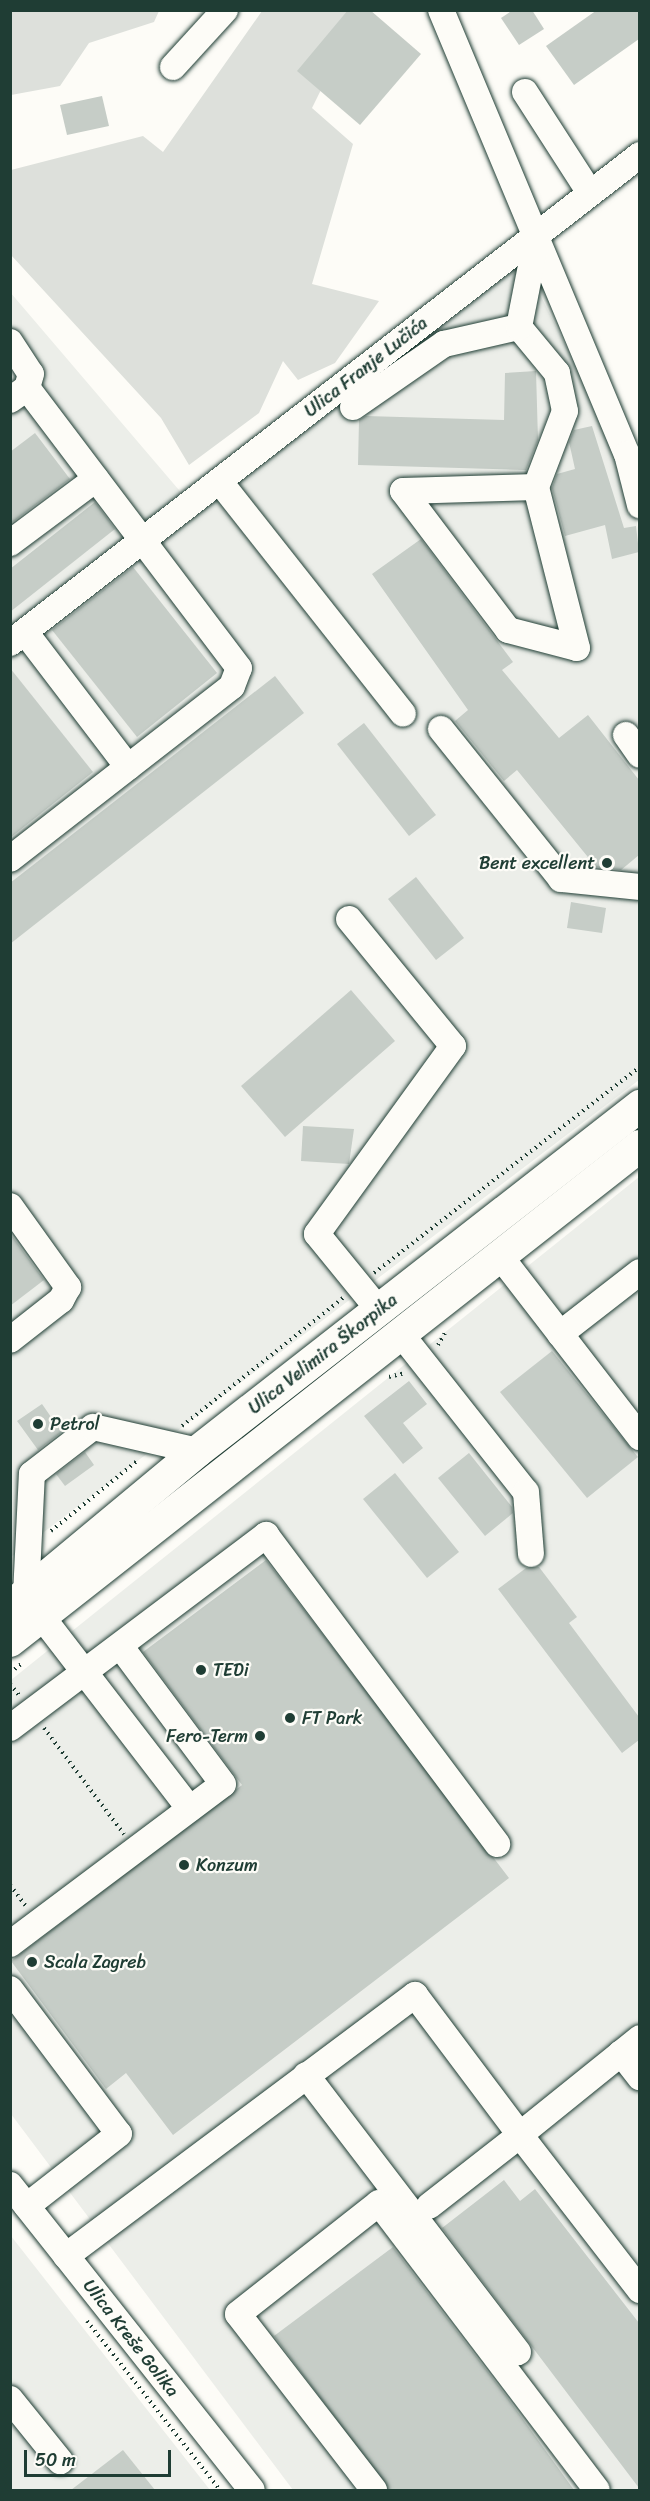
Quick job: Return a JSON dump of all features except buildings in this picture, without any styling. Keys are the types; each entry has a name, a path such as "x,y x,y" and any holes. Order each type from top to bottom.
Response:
{"main road":[{"name":"Ulica Velimira Škorpika","path":"24,1617 198,1451 639,1106"},
{"name":"Ulica Velimira Škorpika","path":"24,1617 401,1334 639,1146"}],"street":[{"path":"173,67 225,10"},
{"path":"441,10 627,454 639,505"},
{"path":"525,92 590,193"},
{"name":"Ulica Franje Lučića","path":"18,637 199,499 639,155"},
{"path":"519,327 535,238"},
{"path":"425,321 444,344"},
{"path":"353,407 444,344 519,327"},
{"path":"519,327 558,373 565,411 536,487 577,648 508,630 403,491 536,487"},
{"path":"10,342 30,374 19,394 96,479 239,668 232,686 10,859"},
{"path":"10,543 96,479"},
{"path":"220,482 403,714"},
{"path":"18,637 129,767"},
{"path":"441,729 561,879 639,887"},
{"path":"349,919 453,1046 317,1234 379,1310"},
{"path":"10,1206 68,1287 61,1300 10,1340"},
{"path":"500,1256 639,1437"},
{"path":"560,1334 639,1272"},
{"path":"401,1334 526,1492 531,1554"},
{"path":"184,1813 79,1676 24,1617 32,1474 93,1427 198,1451"},
{"path":"10,1728 266,1535 497,1844"},
{"path":"10,1944 223,1784 120,1646"},
{"path":"10,1989 119,2134 27,2206"},
{"path":"66,2256 415,1995 639,2290"},
{"path":"429,2206 630,2045 639,2077"},
{"path":"306,2075 518,2352"},
{"name":"Ulica Kreše Golika","path":"10,2185 252,2490"},
{"path":"374,2490 238,2314 379,2203 597,2490"},
{"path":"10,2399 60,2461"}],"path":[{"path":"377,1270 639,1067"},
{"path":"171,1434 351,1291"},
{"path":"40,1540 141,1458"},
{"path":"10,1684 136,1849"},
{"path":"82,2315 220,2490"}],"shaded area":[{"path":"11,10 159,11 154,22 89,43 60,86 11,95"},
{"path":"262,11 360,11 312,108 353,144 312,284 379,301 335,363 298,380 283,361 259,413 189,465 161,418 11,255 11,170 143,136 163,152"},
{"path":"523,261 623,459 640,537 639,1080 11,1557 10,292 196,510"},
{"path":"639,1177 639,2490 293,2490 11,2114 11,1680"},
{"path":"11,2236 210,2490 11,2490"}],"place":[{"name":"Bent excellent","path":"607,863"},
{"name":"Petrol","path":"38,1424"},
{"name":"TEDi","path":"201,1670"},
{"name":"FT Park","path":"290,1718"},
{"name":"Fero-Term","path":"260,1736"},
{"name":"Konzum","path":"184,1865"},
{"name":"Scala Zagreb","path":"32,1962"}]}
